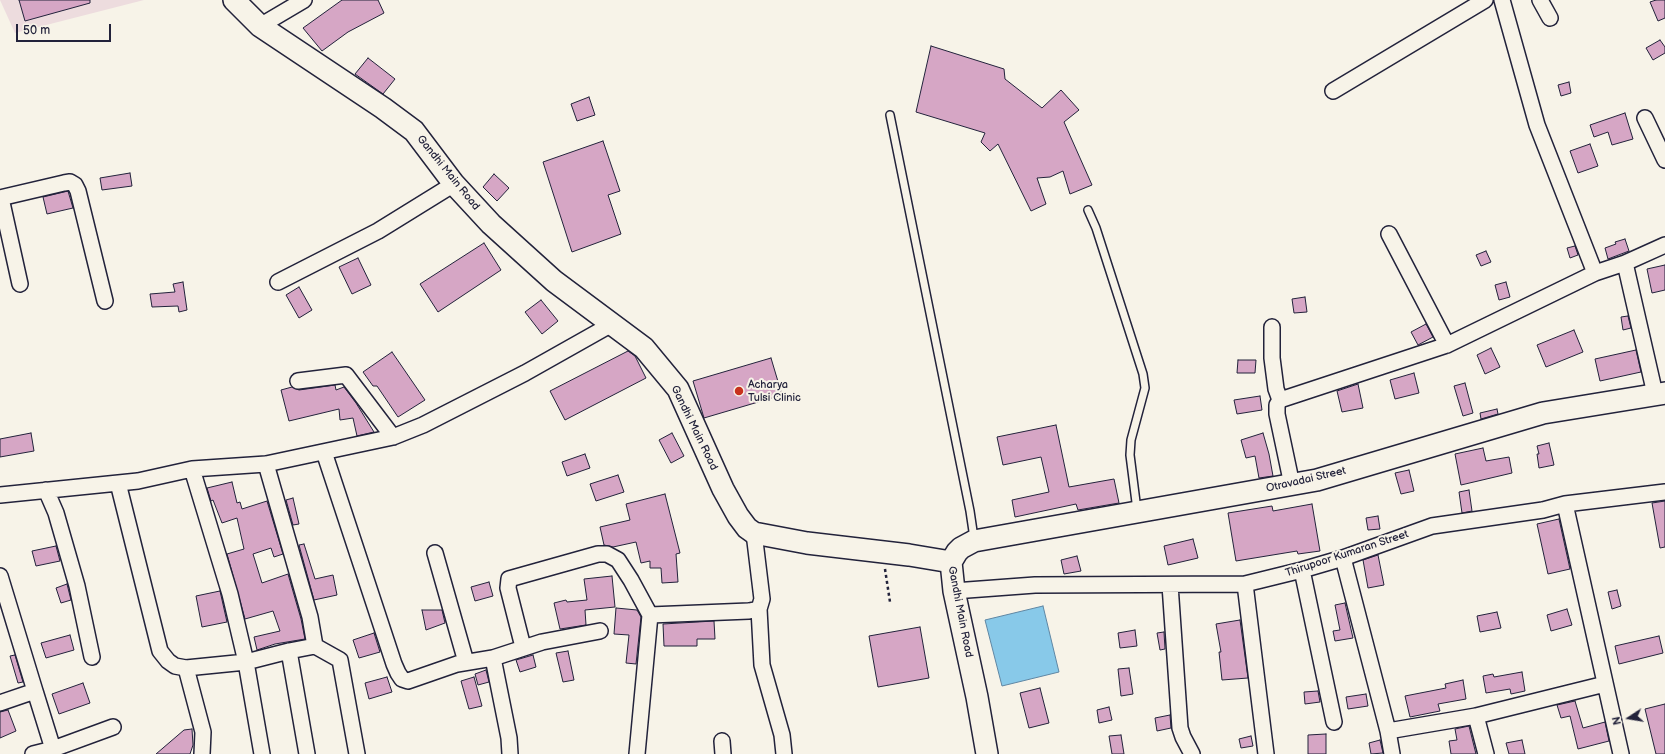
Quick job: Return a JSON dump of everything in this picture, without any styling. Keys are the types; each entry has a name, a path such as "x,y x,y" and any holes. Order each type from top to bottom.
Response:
{"street":[{"name":"Gandhi Main Road","path":"234,0 260,26 384,108 414,131 454,184 491,224 554,281 644,348 678,389 723,489 738,516 747,528 754,533 807,543 885,552 951,562 954,591 977,697 987,754"},
{"path":"260,26 304,0"},
{"path":"1333,91 1485,0"},
{"path":"1502,0 1537,125 1595,273"},
{"path":"1540,0 1550,18"},
{"path":"1645,118 1665,160"},
{"path":"20,284 0,198 70,182 75,185 78,191 105,301"},
{"path":"278,282 378,231 454,184"},
{"path":"1389,234 1447,345"},
{"path":"1292,485 1277,414 1277,405 1280,400 1447,345 1595,273 1624,263 1665,245"},
{"path":"1624,263 1660,394"},
{"path":"0,495 138,481 192,469 266,464 392,438 423,425 525,373 612,324"},
{"path":"1272,327 1272,358 1276,389 1280,400"},
{"path":"298,381 346,375 350,378 392,438"},
{"name":"Otravadai Street","path":"951,562 957,552 974,542 1317,480 1544,413 1660,394"},
{"path":"324,452 398,674 402,679 408,680 466,662 493,658 523,647 600,631"},
{"path":"266,464 310,617 315,646"},
{"path":"192,469 230,594 246,662 262,754"},
{"path":"118,483 160,651 168,661 175,666 186,668 246,662 288,651 315,646 340,660 357,754"},
{"path":"46,490 56,513 77,586 92,657"},
{"name":"Thirupoor Kumaran Street","path":"954,591 1035,585 1245,584 1343,558 1432,526 1543,510 1565,504 1665,492"},
{"path":"1565,504 1621,754"},
{"path":"754,533 762,599 759,609 762,666 782,735 784,754"},
{"path":"435,553 466,662"},
{"path":"523,647 508,588 509,579 598,554 607,554 618,560 650,615 637,754"},
{"path":"1343,558 1388,731 1392,754"},
{"path":"1302,570 1334,722"},
{"path":"0,576 5,608 35,691 53,749"},
{"path":"1245,584 1266,754"},
{"path":"1170,585 1180,728 1192,754"},
{"path":"650,615 749,611 759,609"},
{"path":"288,651 307,754"},
{"path":"493,658 509,738 510,754"},
{"path":"186,668 202,732 202,754"},
{"path":"1388,731 1476,716 1605,684"},
{"path":"0,703 35,691"},
{"path":"1476,716 1486,754"},
{"path":"33,754 53,749 113,727"}],"lane":[{"path":"890,115 970,511 974,542"},
{"path":"1088,210 1096,228 1143,374 1145,388 1131,440 1130,455 1137,512"}],"path":[{"path":"885,552 890,602"}],"shaded area":[{"path":"0,0 144,0 15,33"}],"water":[{"path":"1043,606 1059,672 1002,686 985,620"}],"building":[{"path":"19,0 90,0 90,3 25,21"},
{"path":"342,0 378,0 384,13 348,32 322,51 303,28"},
{"path":"1665,0 1665,18 1658,21 1650,2"},
{"path":"1660,40 1665,47 1665,53 1653,60 1646,48"},
{"path":"931,46 1004,69 1005,79 1042,108 1061,90 1079,110 1064,122 1092,185 1070,194 1063,171 1050,177 1037,178 1046,204 1031,211 998,144 990,151 981,142 985,133 916,112"},
{"path":"368,58 395,79 383,94 355,74"},
{"path":"1569,82 1571,93 1561,96 1558,85"},
{"path":"589,97 595,115 577,121 571,104"},
{"path":"1625,113 1633,139 1612,145 1608,132 1594,137 1590,125"},
{"path":"603,141 620,191 608,195 621,234 572,252 543,162"},
{"path":"1590,144 1598,166 1578,173 1570,151"},
{"path":"130,173 132,186 102,190 100,178"},
{"path":"494,174 509,188 497,201 483,187"},
{"path":"68,191 73,208 47,214 43,197"},
{"path":"1625,239 1629,251 1608,259 1605,248 1616,244 1615,242"},
{"path":"484,243 501,270 438,312 420,284"},
{"path":"1575,246 1578,255 1570,258 1567,248"},
{"path":"1486,251 1491,262 1481,266 1476,255"},
{"path":"358,258 371,285 352,294 339,267"},
{"path":"1665,265 1665,290 1652,293 1647,269"},
{"path":"183,282 187,310 179,312 178,306 152,307 150,294 175,292 173,284"},
{"path":"1506,282 1510,297 1499,300 1495,285"},
{"path":"299,287 312,310 299,318 286,295"},
{"path":"1305,297 1307,312 1294,313 1292,299"},
{"path":"541,300 558,321 542,334 525,312"},
{"path":"1628,316 1631,328 1623,330 1621,317"},
{"path":"1426,324 1433,337 1418,345 1411,332"},
{"path":"1574,330 1583,352 1546,367 1537,345"},
{"path":"1491,348 1500,367 1485,374 1477,355"},
{"path":"1636,350 1641,372 1600,381 1595,359"},
{"path":"628,351 635,356 646,378 565,420 550,391"},
{"path":"392,352 425,400 398,417 377,386 373,386 363,372"},
{"path":"771,358 782,395 704,418 693,381"},
{"path":"1238,360 1256,360 1255,373 1237,373"},
{"path":"1414,373 1419,393 1395,399 1390,380"},
{"path":"1465,383 1473,413 1463,416 1454,386"},
{"path":"1358,384 1363,408 1342,412 1337,391"},
{"path":"335,385 336,390 344,387 374,432 357,436 353,418 340,420 339,409 289,421 281,390 292,387 299,390"},
{"path":"1260,396 1262,410 1237,414 1234,400"},
{"path":"1497,409 1498,414 1481,419 1480,413"},
{"path":"1056,425 1069,487 1114,479 1119,503 1078,510 1076,504 1015,517 1012,500 1049,492 1041,457 1003,465 997,437"},
{"path":"31,433 34,451 0,457 0,439"},
{"path":"672,433 684,456 671,463 659,440"},
{"path":"1263,433 1273,476 1259,478 1255,456 1246,458 1241,440"},
{"path":"1549,443 1554,465 1539,468 1537,454 1539,454 1537,446"},
{"path":"1483,448 1486,461 1509,457 1512,473 1461,485 1455,454"},
{"path":"585,454 590,468 567,476 562,462"},
{"path":"1409,470 1414,491 1401,494 1395,473"},
{"path":"618,475 624,492 596,501 590,484"},
{"path":"232,482 237,503 240,502 242,509 267,501 283,554 274,557 271,548 253,554 262,583 288,574 305,639 275,644 257,650 254,637 280,631 273,611 245,619 227,554 244,549 237,518 222,523 213,500 211,501 207,488"},
{"path":"1469,490 1472,511 1462,513 1459,492"},
{"path":"665,494 680,553 676,554 678,582 662,583 661,568 650,568 650,561 641,563 636,542 613,547 604,545 600,527 630,520 626,504"},
{"path":"293,498 299,524 293,525 286,500"},
{"path":"1665,501 1665,547 1660,548 1652,503"},
{"path":"1312,504 1320,551 1298,554 1297,551 1236,561 1228,513 1272,506 1273,511"},
{"path":"1378,516 1380,529 1368,530 1366,518"},
{"path":"1559,519 1570,569 1548,574 1537,524"},
{"path":"1193,539 1198,558 1168,565 1164,546"},
{"path":"304,544 315,579 333,575 337,595 314,600 299,545"},
{"path":"56,546 60,561 36,566 32,551"},
{"path":"1378,555 1384,585 1368,588 1363,560"},
{"path":"1077,556 1081,571 1064,574 1061,560"},
{"path":"612,576 615,607 585,610 586,625 560,629 554,603 566,600 567,602 587,600 584,579"},
{"path":"489,582 493,596 475,601 471,587"},
{"path":"67,584 71,600 61,603 56,588"},
{"path":"1617,590 1621,606 1612,609 1608,592"},
{"path":"220,591 227,622 202,627 196,596"},
{"path":"1345,603 1353,638 1335,641 1333,631 1340,630 1335,605"},
{"path":"616,608 637,610 641,617 636,664 626,663 629,635 614,634"},
{"path":"1567,609 1572,625 1551,631 1547,615"},
{"path":"422,610 442,610 445,623 426,630"},
{"path":"1497,612 1501,628 1480,632 1477,616"},
{"path":"1240,620 1248,678 1222,680 1219,652 1221,652 1216,624"},
{"path":"714,621 715,639 697,639 697,646 664,646 663,624"},
{"path":"920,627 929,678 878,687 869,636"},
{"path":"1135,630 1137,646 1120,648 1118,633"},
{"path":"1164,632 1165,649 1160,650 1157,633"},
{"path":"374,633 380,652 359,658 353,640"},
{"path":"70,635 74,650 46,658 41,643"},
{"path":"1659,636 1663,653 1619,664 1615,646"},
{"path":"568,651 574,680 563,682 556,653"},
{"path":"15,655 23,682 18,683 10,656"},
{"path":"533,655 536,667 520,672 516,660"},
{"path":"1129,668 1133,694 1121,696 1118,669"},
{"path":"486,670 489,682 478,685 475,674"},
{"path":"1522,672 1525,691 1511,694 1510,689 1486,693 1483,676 1493,674 1494,677"},
{"path":"387,677 392,692 369,699 365,683"},
{"path":"474,677 482,706 469,709 461,681"},
{"path":"1463,680 1466,699 1438,704 1440,711 1410,717 1405,696 1446,688 1445,684"},
{"path":"83,683 90,703 59,714 52,694"},
{"path":"1040,688 1049,723 1029,728 1020,693"},
{"path":"1318,691 1320,702 1305,704 1304,692"},
{"path":"1366,694 1368,706 1348,709 1346,697"},
{"path":"1575,701 1583,728 1605,722 1609,741 1578,749 1570,716 1561,718 1557,705"},
{"path":"1665,704 1665,754 1656,754 1645,709"},
{"path":"1109,707 1112,720 1099,723 1097,710"},
{"path":"8,710 16,731 0,738 0,712"},
{"path":"1170,715 1171,728 1157,731 1155,718"},
{"path":"1469,726 1476,754 1451,754 1449,741 1457,740 1455,729"},
{"path":"192,729 193,745 190,754 156,754 184,730"},
{"path":"1326,734 1326,754 1308,754 1308,735"},
{"path":"1121,735 1124,754 1112,754 1109,736"},
{"path":"1251,736 1253,746 1241,748 1239,739"},
{"path":"1380,740 1383,753 1371,754 1369,743"},
{"path":"1522,740 1525,754 1509,754 1506,743"}],"place":[{"name":"Acharya Tulsi Clinic","path":"739,391"}]}
